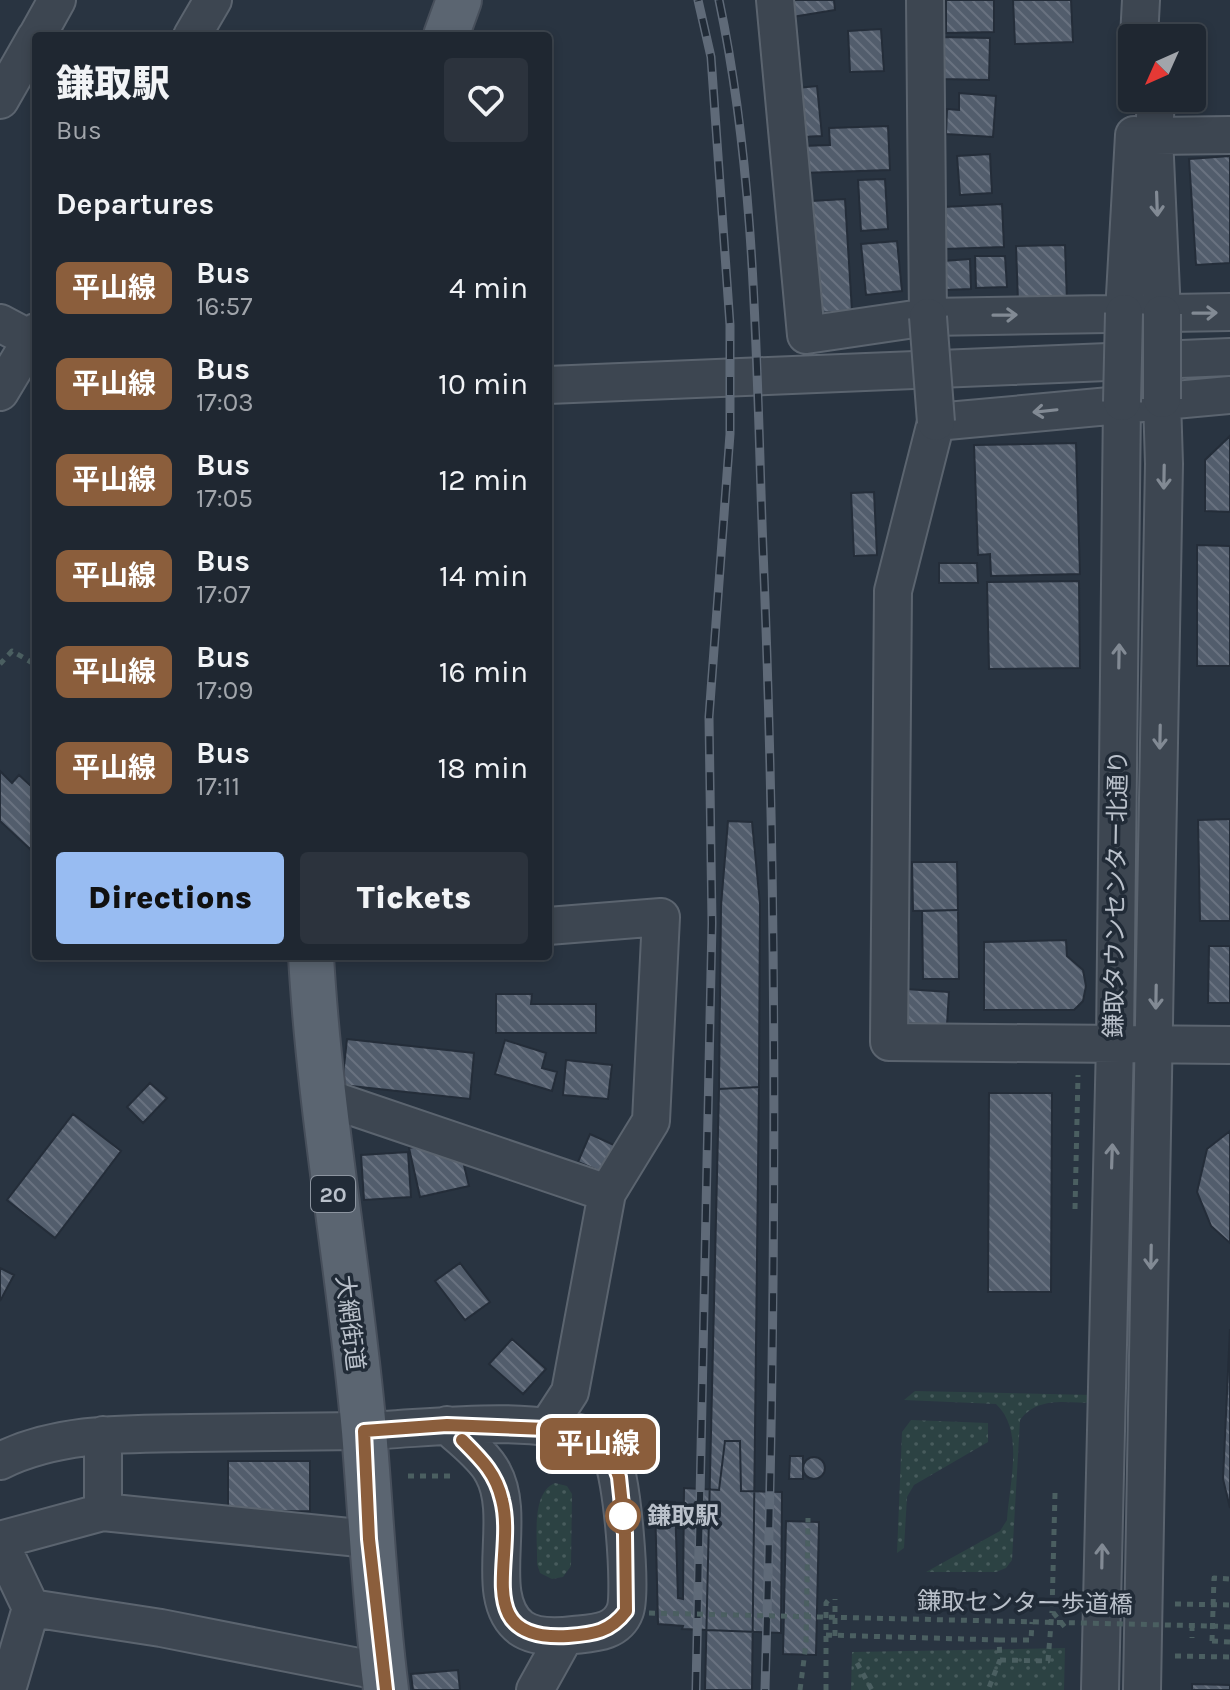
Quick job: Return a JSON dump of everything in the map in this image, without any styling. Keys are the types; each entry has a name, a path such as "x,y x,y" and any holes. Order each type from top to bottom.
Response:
{"main road":[{"path":"447,32 459,0"},
{"name":"大網街道","path":"311,960 321,1096 364,1431 369,1539 385,1681"}],"street":[{"path":"39,32 57,0"},
{"path":"194,32 213,0"},
{"path":"775,0 806,335 928,317 1230,312"},
{"path":"925,0 928,317 936,422 893,591 889,1042 1230,1045"},
{"path":"1140,24 1141,0"},
{"path":"1160,24 1161,0"},
{"path":"0,100 32,44"},
{"name":"鎌取タウンセンター北通り","path":"1100,1690 1115,1042 1122,402 1135,112"},
{"name":"鎌取タウンセンター北通り","path":"1142,1673 1164,464 1155,112"},
{"path":"1154,136 1230,135"},
{"path":"0,323 32,335"},
{"path":"0,392 32,339"},
{"path":"552,385 1230,357"},
{"path":"936,422 1122,402 1230,395"},
{"path":"546,1429 570,1392 607,1193 651,1121 661,917 552,926"},
{"path":"321,1096 607,1193"},
{"path":"0,1461 43,1445 103,1435 364,1431 447,1425 546,1429 592,1437 612,1458 619,1477 625,1534 626,1611 604,1632 565,1636 530,1634 510,1616 502,1597 505,1523 498,1487 493,1472 447,1425"},
{"path":"103,1435 103,1512"},
{"path":"9,1683 31,1608 0,1542 103,1512 369,1539"},
{"path":"31,1608 161,1628 385,1681"},
{"path":"535,1690 565,1636"}],"path":[{"path":"0,664 12,651 32,663"},
{"path":"1075,1212 1078,1066"},
{"path":"408,1476 456,1476"},
{"path":"1000,1660 1048,1661 1055,1493"},
{"path":"800,1690 806,1644 808,1518"},
{"path":"1230,1579 1214,1578 1212,1626 1212,1641 1230,1642"},
{"path":"826,1690 830,1635 826,1603 833,1598"},
{"path":"1144,1604 1230,1605"},
{"path":"1052,1611 1072,1637"},
{"name":"鎌取センター歩道橋","path":"649,1613 1230,1627"},
{"path":"830,1635 1031,1640 1032,1622"},
{"path":"1192,1625 1192,1638"},
{"path":"828,1648 830,1635"},
{"path":"988,1690 1000,1660 999,1640"},
{"path":"1142,1673 1230,1657"},
{"path":"857,1663 872,1690"}],"green space":[{"path":"915,1391 1093,1395 1093,1403 1044,1404 1027,1412 1020,1420 1012,1560 1006,1568 996,1572 926,1572 1000,1531 1007,1520 1013,1443 1005,1415 996,1404 904,1400"},
{"path":"911,1420 988,1423 988,1442 914,1485 907,1497 904,1548 897,1553 902,1432"},
{"path":"555,1483 567,1486 572,1494 571,1566 563,1577 552,1579 540,1573 537,1564 537,1531 542,1497 547,1488"},
{"path":"1065,1648 1064,1690 851,1690 852,1652"}],"building":[{"path":"789,0 834,0 835,10 792,17"},
{"path":"946,0 994,0 994,32 946,33"},
{"path":"1013,0 1071,0 1073,42 1015,44"},
{"path":"881,29 884,71 850,72 848,31"},
{"path":"941,37 990,38 989,80 941,79"},
{"path":"817,86 822,136 801,137 797,88"},
{"path":"959,93 996,96 993,137 946,134 947,109 959,110"},
{"path":"888,126 890,170 802,173 801,146 830,145 829,128"},
{"path":"990,154 992,193 960,195 957,156"},
{"path":"1230,156 1230,263 1196,265 1189,159"},
{"path":"885,179 888,229 861,231 858,180"},
{"path":"845,199 852,311 818,313 811,201"},
{"path":"1002,204 1004,247 945,249 943,207"},
{"path":"897,241 902,291 866,295 861,244"},
{"path":"1065,245 1067,301 1018,302 1016,246"},
{"path":"975,256 1005,256 1007,287 976,288"},
{"path":"970,259 971,289 944,290 942,261"},
{"path":"1230,436 1230,512 1205,511 1205,460"},
{"path":"1076,443 1080,574 991,576 990,554 978,555 974,445"},
{"path":"874,492 877,555 854,556 851,493"},
{"path":"1197,545 1230,546 1230,666 1197,666"},
{"path":"939,563 977,563 978,583 939,583"},
{"path":"1079,581 1080,668 989,669 987,582"},
{"path":"0,771 12,783 19,775 32,787 32,847 30,849 0,821"},
{"path":"1230,819 1230,921 1200,921 1198,820"},
{"path":"728,821 752,822 760,904 759,1087 719,1089 721,906"},
{"path":"912,862 957,862 958,910 913,911"},
{"path":"958,910 959,979 923,979 922,911"},
{"path":"1066,940 1067,956 1083,970 1086,986 1083,1001 1074,1010 984,1010 984,942"},
{"path":"1209,946 1230,946 1230,1003 1208,1003"},
{"path":"906,989 949,992 947,1025 904,1023"},
{"path":"496,994 532,994 531,1004 596,1004 596,1033 496,1033"},
{"path":"347,1039 474,1053 470,1099 342,1085"},
{"path":"505,1040 546,1053 542,1068 557,1072 552,1091 495,1074"},
{"path":"566,1060 612,1065 608,1099 563,1095"},
{"path":"150,1083 167,1098 143,1123 127,1107"},
{"path":"759,1087 752,1690 705,1690 719,1089"},
{"path":"989,1093 1052,1093 1051,1292 988,1292"},
{"path":"73,1114 121,1151 55,1238 7,1200"},
{"path":"1230,1131 1230,1243 1211,1226 1197,1192 1207,1149"},
{"path":"590,1134 616,1146 604,1173 578,1162"},
{"path":"433,1143 461,1153 469,1186 420,1197 409,1148"},
{"path":"408,1152 411,1197 364,1200 361,1155"},
{"path":"460,1263 490,1302 465,1320 435,1281"},
{"path":"0,1268 14,1275 0,1301"},
{"path":"1230,1329 1230,1508 1223,1479"},
{"path":"512,1339 546,1369 523,1394 489,1364"},
{"path":"725,1441 740,1441 741,1491 782,1492 781,1633 682,1629 683,1626 658,1624 655,1501 675,1502 678,1598 683,1599 684,1488 719,1490"},
{"path":"790,1456 803,1456 803,1479 789,1479"},
{"path":"814,1457 825,1468 814,1479 803,1468"},
{"path":"228,1461 310,1461 310,1511 228,1512"},
{"path":"786,1521 819,1522 816,1655 783,1654"},
{"path":"458,1670 460,1690 413,1690 411,1674"},
{"path":"1192,1684 1230,1685 1230,1690 1192,1690"}],"railway":[{"path":"696,1690 712,923 709,717 730,434 730,325 711,57 698,0"},
{"path":"719,0 741,136 753,274 772,835 772,1405 765,1690"}],"bus line":[{"name":"平山線","path":"386,1690 369,1539 364,1431 447,1425 546,1429 592,1437 612,1458 619,1477 625,1534 626,1611 604,1632 565,1636 530,1634 518,1626 502,1597 503,1501 493,1472 462,1440"}],"place":[{"name":"鎌取駅","path":"623,1516"}]}
